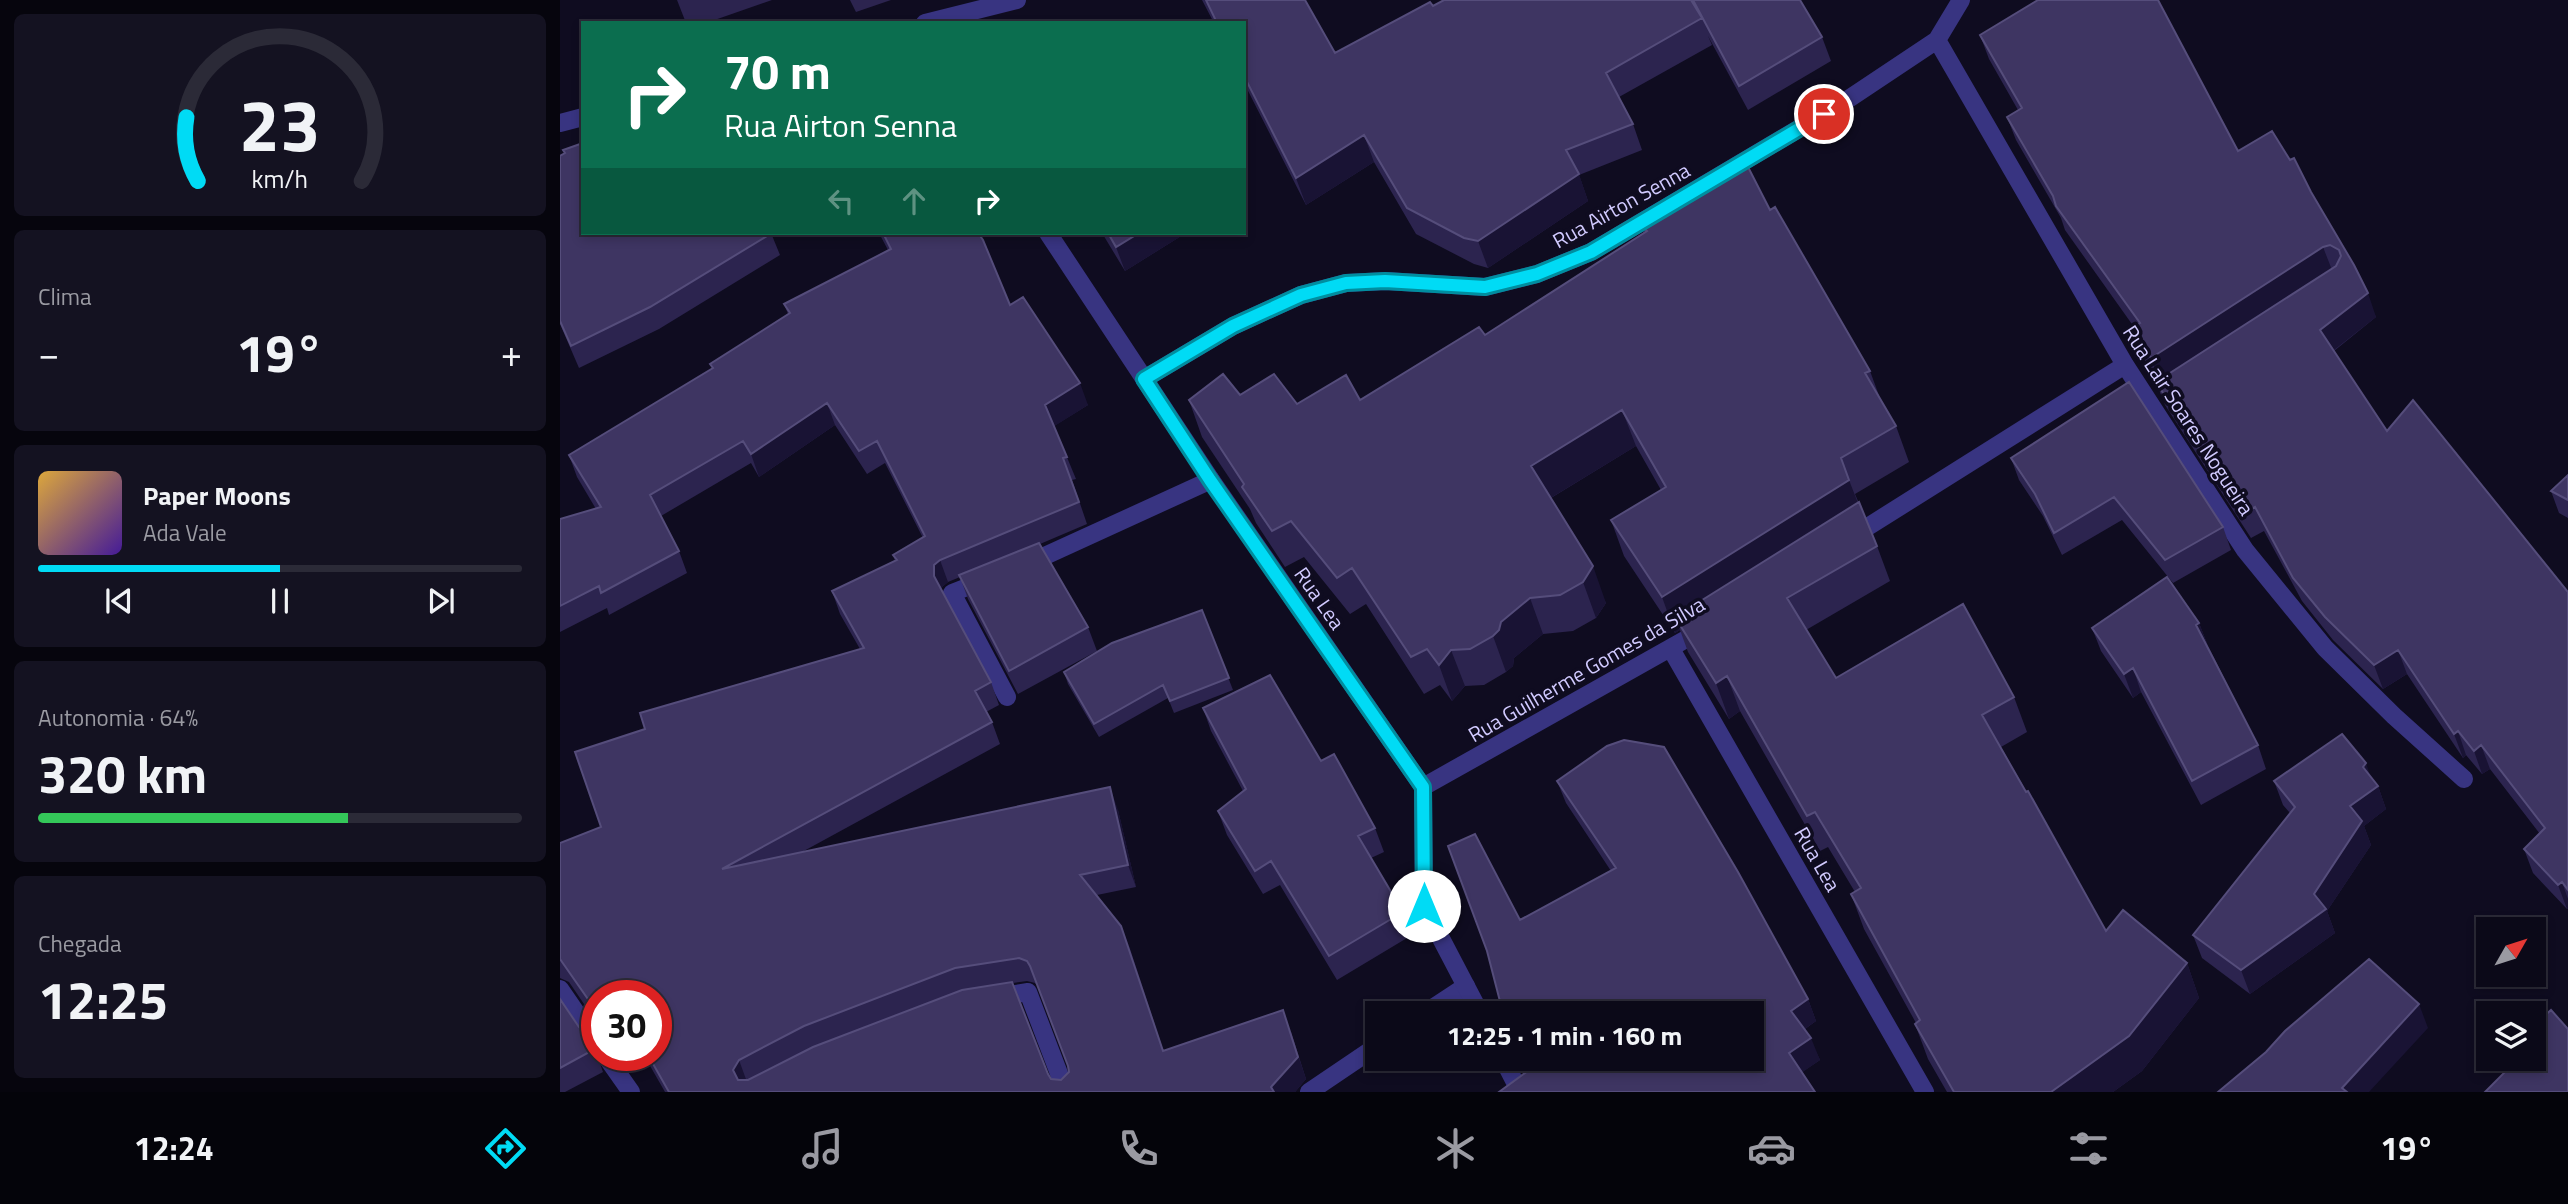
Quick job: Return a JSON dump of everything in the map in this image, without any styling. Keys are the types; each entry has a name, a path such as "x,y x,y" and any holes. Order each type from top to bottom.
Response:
{"street":[{"path":"933,21 1017,0"},
{"path":"1937,40 1961,0"},
{"name":"Rua Lair Soares Nogueira","path":"1937,40 2125,365 2154,398 2245,550 2325,648 2393,716 2464,779"},
{"name":"Rua Airton Senna","path":"1144,379 1233,326 1301,295 1346,283 1385,281 1485,287 1537,274 1591,252 1847,100 1937,40"},
{"path":"560,123 581,118"},
{"name":"Rua Lea","path":"1049,235 1210,480 1423,787"},
{"path":"1837,546 2125,365"},
{"path":"1006,697 952,593 1040,558 1210,480"},
{"name":"Rua Guilherme Gomes da Silva","path":"1423,787 1718,620"},
{"name":"Rua Lea","path":"1671,649 1925,1092"},
{"path":"1423,787 1424,906 1474,1001"},
{"path":"1443,1001 1466,986"},
{"path":"560,989 581,1020"},
{"path":"979,999 1028,992 1066,1092"},
{"path":"1309,1092 1365,1054"},
{"path":"617,1071 631,1092"},
{"path":"1509,1071 1520,1092"}],"building":[{"path":"1206,0 1305,0 1335,53 1430,2 1433,6 1444,0 1691,0 1702,18 1606,73 1633,124 1566,150 1579,174 1478,241 1464,238 1407,208 1364,135 1296,178 1246,80 1246,21 1216,21"},
{"path":"1693,0 1800,0 1822,37 1739,86"},
{"path":"2038,0 2158,0 2238,151 2272,131 2290,160 2294,158 2354,265 2368,293 2320,330 2387,431 2413,400 2568,592 2568,890 2562,882 2558,885 2524,849 2545,828 2481,745 2474,751 2458,731 2454,734 2398,650 2374,665 2325,617 2293,578 2255,507 2242,515 2156,382 2336,266 2341,256 2339,250 2330,245 2323,247 2151,358 2130,329 2140,323 2056,206 2053,196 2007,117 2022,108 1980,35"},
{"path":"581,144 581,235 769,235 650,307 571,346 560,321 560,156 565,153 563,150"},
{"path":"1746,163 1770,210 1775,207 1870,371 1865,373 1896,426 1841,458 1849,480 1662,597 1611,520 1666,487 1622,410 1531,466 1593,566 1583,582 1560,595 1530,598 1501,622 1499,630 1493,636 1470,649 1451,650 1439,665 1427,649 1411,657 1352,568 1337,578 1291,521 1272,531 1189,400 1223,374 1240,395 1274,374 1297,404 1346,375 1360,400 1479,327 1485,335 1647,231 1641,225"},
{"path":"884,235 979,235 1010,305 1023,297 1080,383 1045,405 1067,457 1063,458 1079,502 940,560 934,565 934,576 991,682 975,691 992,722 722,869 1110,787 1128,865 1080,875 1121,926 1163,1051 1283,1010 1298,1057 1271,1087 1274,1092 669,1092 657,1071 672,1071 672,980 581,980 581,989 560,959 560,843 601,827 575,752 645,729 640,713 864,648 832,591 897,560 893,555 925,536 877,441 859,451 827,403 751,454 743,441 650,495 679,551 601,593 599,586 560,606 560,519 601,507 569,455 713,368 710,364 790,313 784,304 891,249","holes":["1019,958 1027,961 1030,966 1069,1072 1061,1080 1051,1079 1012,982 962,990 813,1047 748,1080 738,1080 733,1070 739,1060 804,1026 955,968"]},
{"path":"1109,235 1136,235 1116,247"},
{"path":"2129,382 2223,527 2165,560 2114,497 2054,533 2035,494 2011,458"},
{"path":"2568,475 2568,500 2551,491"},
{"path":"1859,502 1877,546 1787,598 1836,678 1963,604 2014,697 1982,715 2106,931 2123,910 2187,963 2129,1036 2051,1092 1954,1092 1915,1024 1920,1020 1851,894 1861,888 1815,812 1807,816 1727,676 1716,683 1675,617"},
{"path":"1039,543 1088,627 1009,671 959,575"},
{"path":"2167,577 2199,623 2196,625 2258,745 2192,781 2133,668 2124,674 2092,628"},
{"path":"1202,610 1229,678 1170,701 1163,685 1094,724 1064,672 1112,643"},
{"path":"1270,675 1321,761 1334,754 1375,828 1358,836 1403,912 1329,956 1271,861 1255,871 1218,811 1246,789 1203,708"},
{"path":"2342,734 2366,763 2363,767 2378,786 2350,806 2362,821 2314,894 2326,909 2241,970 2193,935 2295,807 2274,781"},
{"path":"1624,740 1664,747 1738,872 1808,999 1791,1011 1811,1038 1789,1053 1815,1092 1499,1092 1528,1071 1764,1071 1764,1001 1500,1001 1487,951 1448,846 1475,834 1520,920 1616,868 1557,781 1607,746"},
{"path":"2369,959 2419,1004 2342,1088 2347,1092 2218,1092 2266,1052 2285,1031"},
{"path":"560,999 581,1028 581,1057 560,1068"},
{"path":"2551,1010 2568,1029 2568,1092 2485,1092 2506,1071 2546,1071 2546,1014"}],"route":[{"path":"1424,906 1423,787 1210,480 1144,379 1233,326 1301,295 1346,283 1385,281 1485,287 1537,274 1591,252 1824,114"}]}
